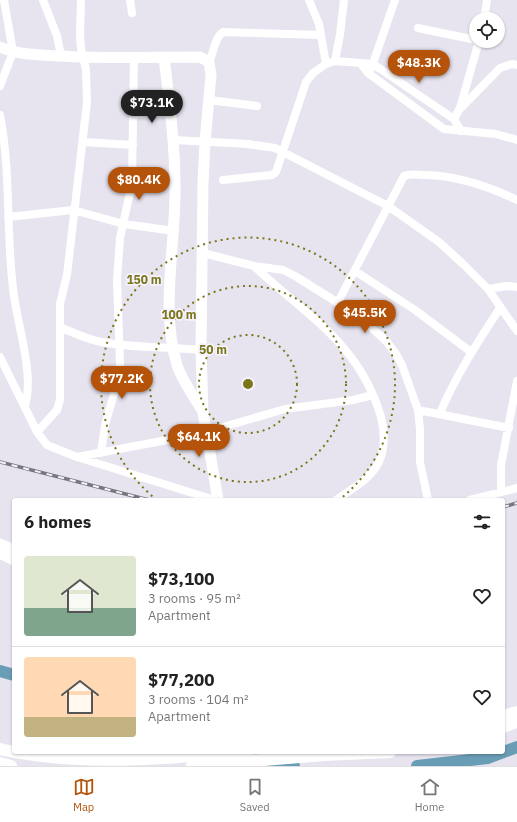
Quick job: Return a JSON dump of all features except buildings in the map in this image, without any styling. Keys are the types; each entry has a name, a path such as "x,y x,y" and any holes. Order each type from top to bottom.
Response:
{"main road":[{"path":"505,715 517,712"},
{"path":"505,726 517,722"},
{"path":"0,749 12,751"},
{"path":"32,754 84,760 117,761 189,761 345,754"},
{"path":"189,761 235,754"},
{"path":"0,763 11,766"}],"street":[{"path":"0,86 13,52 4,0"},
{"path":"43,0 57,36 62,56"},
{"path":"37,432 57,410 60,400 60,304 67,275 73,210 83,142 88,83 80,35 81,0"},
{"path":"130,0 132,13"},
{"path":"309,0 315,12 326,64"},
{"path":"335,61 344,0"},
{"path":"368,73 373,64 395,0"},
{"path":"485,12 488,0"},
{"path":"418,28 469,39"},
{"path":"218,498 203,412 201,350 205,142 211,75 209,62 214,52 219,35 223,32 321,35"},
{"path":"0,47 13,52 84,58 200,57 209,62"},
{"path":"454,119 460,108 476,48"},
{"path":"101,453 105,425 118,380 120,345 117,280 118,255 132,183 134,57"},
{"path":"164,57 173,140 175,186 174,231 170,278 173,347 178,366 203,412"},
{"path":"223,180 272,175 277,170 306,82 313,73 326,64 335,61 373,64 454,119 461,131"},
{"path":"361,64 368,73 444,129 496,134 517,140"},
{"path":"460,108 500,68 512,64 517,65"},
{"path":"209,100 257,106"},
{"path":"133,114 170,113"},
{"path":"0,115 13,290 19,320 28,390 25,405"},
{"path":"173,140 267,146 283,151 388,206 439,242 488,289 517,331"},
{"path":"83,142 133,145"},
{"path":"338,302 403,178 412,174 451,176 493,189 517,200"},
{"path":"8,217 73,210 124,224 174,231"},
{"path":"203,253 254,266 283,270 338,302 377,331 396,354 408,378 418,410 420,429 420,462 428,498"},
{"path":"254,266 276,287 333,334 358,368 374,395 384,436 382,455 376,468 368,477 339,498"},
{"path":"355,271 415,310 471,352"},
{"path":"488,289 507,286 517,287"},
{"path":"440,413 471,352 500,308"},
{"path":"60,327 86,337 120,345 173,347 201,350"},
{"path":"0,357 37,432 47,445 77,457 209,498"},
{"path":"185,381 196,384 202,377"},
{"path":"502,492 501,465 517,381"},
{"path":"77,457 207,432 286,409 353,400 374,395"},
{"path":"418,410 440,413 509,428"},
{"path":"478,498 517,488"},
{"path":"0,544 12,549"},
{"path":"0,553 12,559"},
{"path":"84,760 98,754"}],"waterway":[{"path":"0,671 12,674"},
{"path":"505,752 517,747"},
{"path":"417,766 488,758 499,754"},
{"path":"270,762 294,766"}],"railway":[{"path":"0,462 141,498"},
{"path":"505,506 517,503"}]}
